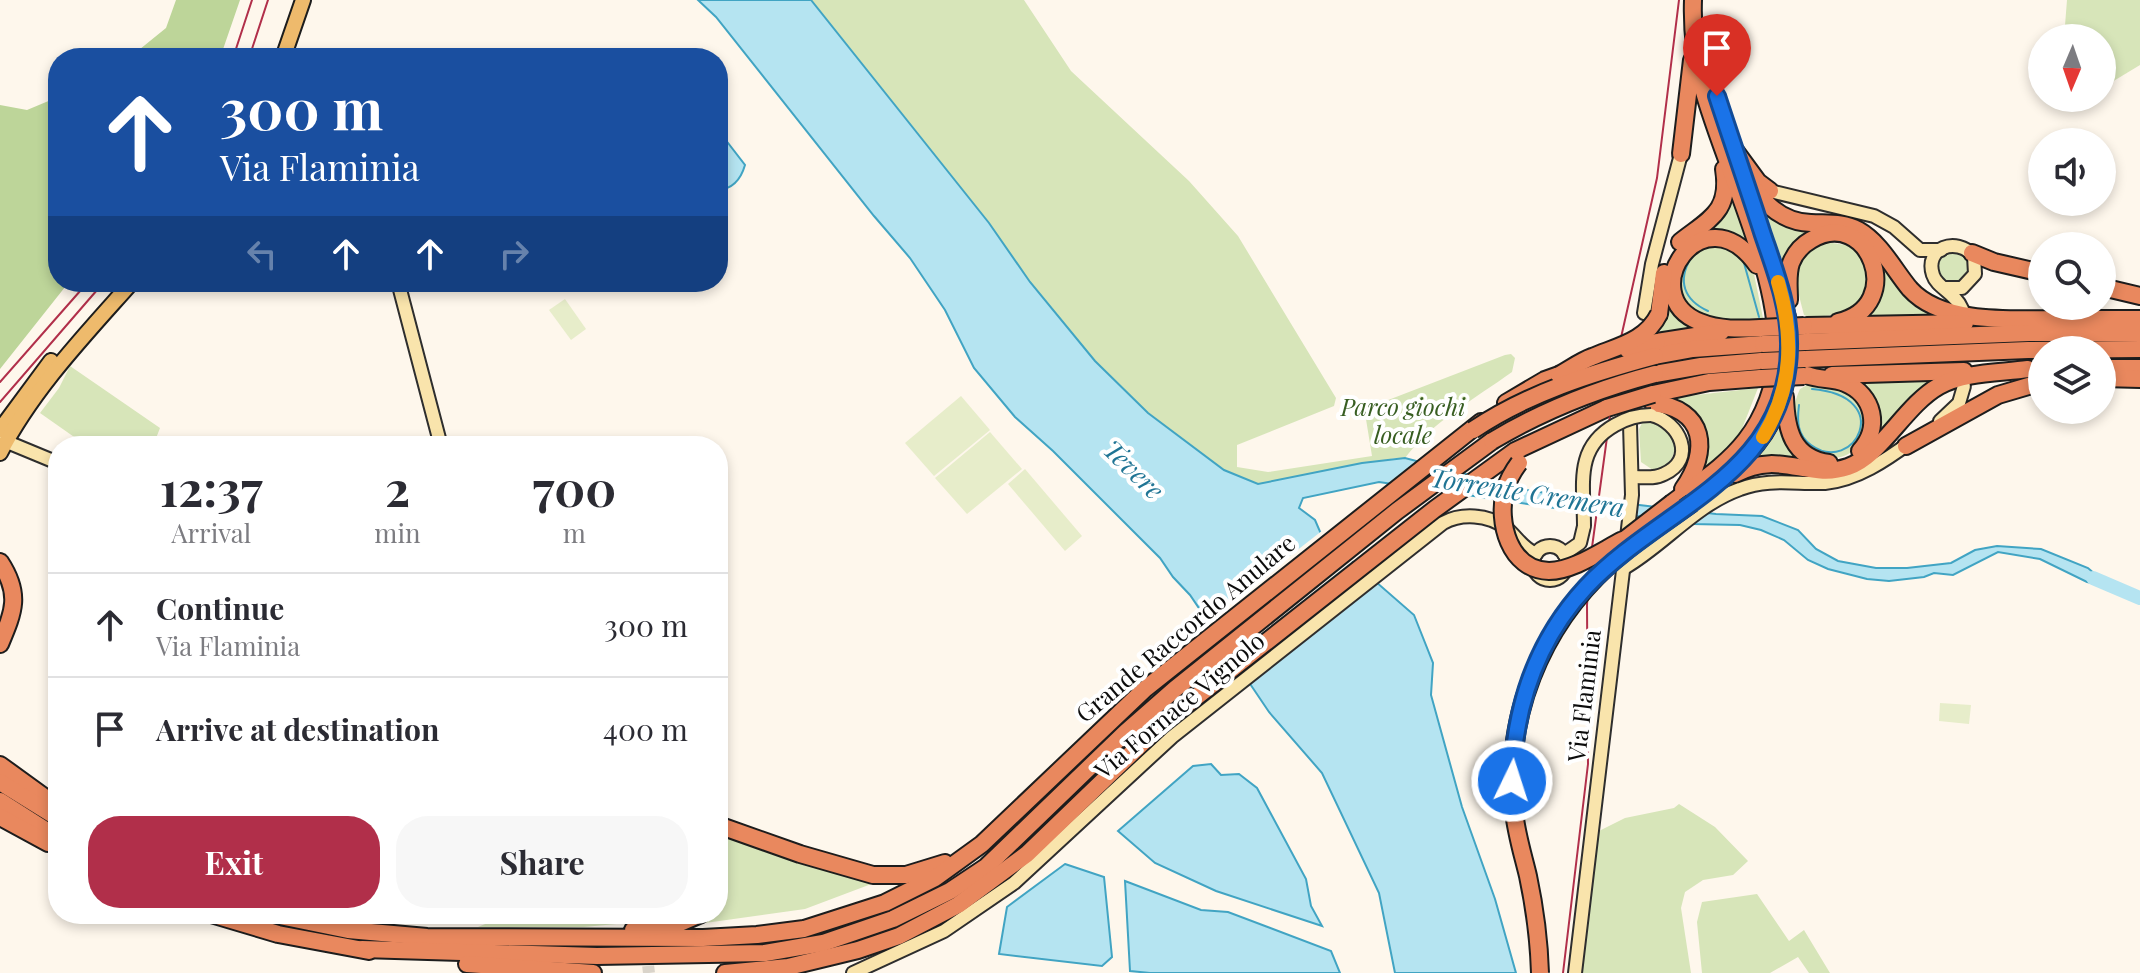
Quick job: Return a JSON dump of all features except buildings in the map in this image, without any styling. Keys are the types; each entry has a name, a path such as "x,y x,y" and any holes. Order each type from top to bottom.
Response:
{"highway":[{"path":"1681,154 1694,38 1693,0"},
{"path":"1540,973 1535,913 1515,821 1512,781 1515,739 1524,695 1536,664 1553,632 1586,588 1746,440 1758,422 1775,373 1777,354 1768,341 1771,299 1708,67 1704,0"},
{"path":"1694,38 1702,85 1729,148 1759,197 1781,215 1806,223 1842,224 1868,236 1909,288 1931,306 1966,316 2028,318"},
{"path":"1729,148 1758,182 1770,191"},
{"path":"1559,375 1589,358 1638,338 1649,329 1651,313 1669,258 1678,244 1713,219 1723,203 1729,148"},
{"path":"1742,170 1774,268 1768,341"},
{"path":"1768,341 1797,251 1820,235 1838,233 1854,238 1864,246 1874,263 1876,284 1871,299 1858,314 1805,351"},
{"path":"1771,299 1757,265 1745,249 1732,241 1707,239 1695,243 1676,264 1672,279 1675,299 1681,309 1703,323 1742,329 1768,341 1805,351 2066,320"},
{"path":"1972,253 2028,270"},
{"path":"2116,290 2140,296"},
{"path":"2116,319 2140,319"},
{"path":"1473,430 1505,404 1545,380 1742,329"},
{"name":"Grande Raccordo Anulare","path":"1805,351 2029,333 2140,333"},
{"path":"1768,341 1790,344 1785,386 1787,423 1795,445 1820,462 1838,463 1850,459 1869,439 1873,416 1869,404 1858,391 1805,351"},
{"name":"Grande Raccordo Anulare","path":"362,949 487,955 695,956 785,951 842,938 909,912 950,891 986,867 1152,709 1397,511 1492,441 1559,405 1602,389 1655,374 1701,366 1768,341"},
{"name":"Grande Raccordo Anulare","path":"725,973 804,964 899,936 945,913 997,879 1167,730 1508,455 1561,427 1607,408 1652,404 1709,382 1768,341"},
{"name":"Grande Raccordo Anulare","path":"317,924 396,935 576,939 744,937 820,925 871,909 919,887 982,844 1145,689 1456,442 1513,406 1656,349 1768,341 1805,351 2028,367"},
{"name":"Grande Raccordo Anulare","path":"1805,351 2140,349"},
{"path":"2116,368 2140,368"},
{"path":"1561,427 1527,454 1507,483 1503,514 1511,547 1525,564 1548,571 1571,566 1679,503 1759,464 1785,463 1828,470 1850,467 1866,457 1917,403 1940,385 1968,377 2028,369"},
{"path":"2116,378 2140,379"},
{"path":"1713,487 1736,468 1762,438 1776,413 1785,386"},
{"path":"1906,446 1998,395 2028,386"},
{"path":"1652,404 1671,406 1683,413 1695,426 1699,437 1701,449 1696,470 1679,503"},
{"path":"1530,973 1524,914 1503,810 1502,757 1508,717 1523,669 1545,625 1581,577 1625,534"},
{"path":"0,562 12,584 15,601 0,644"},
{"path":"0,578 7,598 0,629"},
{"path":"0,756 31,787"},
{"path":"0,765 48,800"},
{"path":"0,782 48,812"},
{"path":"0,801 48,832"},
{"path":"0,820 48,842"},
{"path":"728,829 800,854 881,876 926,871 982,844"},
{"name":"Grande Raccordo Anulare","path":"247,924 293,937 440,962 593,973"},
{"path":"576,939 674,924"},
{"path":"807,973 867,953 899,936"}],"main road":[{"path":"286,48 303,0"},
{"path":"297,48 312,0"},
{"path":"2,441 51,361 111,292"},
{"path":"2,441 58,367 123,292"}],"street":[{"path":"1651,313 1652,264 1681,154"},
{"path":"1770,191 1874,216 1922,250 1941,250 1955,245 1972,253 1976,270 1967,285 1962,309 1956,297 1937,283 1932,271 1933,260 1941,250"},
{"path":"1946,288 1957,289 1967,285"},
{"path":"401,292 438,436"},
{"path":"1624,568 1639,560 1709,505 1735,490 1780,481 1845,479 1871,467 1906,446 1955,408 1964,386"},
{"path":"1564,554 1580,543 1584,526 1583,468 1593,442 1602,432 1652,404 1677,430 1681,454 1673,468 1664,474 1633,477"},
{"name":"Via Flaminia","path":"1575,973 1632,495 1630,424"},
{"path":"2,441 48,459"},
{"name":"Via Fornace Vignolo","path":"853,973 927,940 995,897 1030,870 1167,730 1449,519 1476,517 1506,528 1526,549 1536,554"},
{"path":"1549,546 1557,548 1564,554 1567,564 1564,573 1550,581 1540,578 1533,569 1536,554 1549,546"}],"green space":[{"path":"176,0 240,0 223,48 141,48 166,28"},
{"name":"Parco giochi locale","path":"811,0 1024,0 1071,71 1189,181 1238,236 1336,398 1334,406 1237,445 1237,467 1268,472 1372,456 1364,407 1505,355 1511,354 1515,358 1512,372 1441,422 1405,458 1258,484 1224,470 1148,413 1095,361"},
{"path":"2067,0 2140,0 2140,65 2116,80 2116,24 2065,24"},
{"path":"48,101 48,292 61,292 0,369 0,105 27,110"},
{"path":"1732,190 1749,248 1726,234 1699,233"},
{"path":"1760,205 1823,228 1783,271"},
{"path":"1826,242 1852,246 1868,263 1868,291 1842,312 1809,317 1804,315 1797,272 1805,256"},
{"path":"1718,243 1748,261 1754,274 1763,318 1705,321 1680,302 1683,262 1694,253"},
{"path":"1954,251 1965,256 1970,267 1965,278 1954,283 1943,278 1938,267 1943,256"},
{"path":"1879,263 1883,263 1944,317 1854,319"},
{"path":"1666,286 1705,330 1660,335"},
{"path":"565,299 586,329 571,340 549,310"},
{"path":"70,366 160,428 157,436 73,436 40,413 59,388"},
{"path":"1948,378 1870,445 1873,434 1853,381"},
{"path":"1807,385 1839,385 1859,398 1867,425 1849,454 1824,457 1808,449 1797,437 1793,425 1794,406 1800,389"},
{"path":"1758,388 1738,439 1700,472 1691,411 1670,398"},
{"path":"961,396 990,430 934,476 905,443"},
{"path":"1654,422 1671,434 1675,446 1667,465 1653,470 1641,462 1639,429 1642,423"},
{"path":"1783,423 1814,465 1756,461"},
{"path":"990,432 1022,469 967,514 935,478"},
{"path":"1025,469 1082,536 1065,551 1008,484"},
{"path":"1940,703 1971,705 1969,724 1939,721"},
{"path":"1679,804 1715,827 1748,861 1733,875 1703,880 1685,892 1681,908 1691,973 1581,973 1599,831 1625,818 1674,808"},
{"path":"728,834 874,883 805,909 728,920"},
{"path":"1757,894 1789,941 1804,930 1830,973 1809,973 1798,957 1770,973 1702,973 1697,922 1702,902"},
{"path":"485,924 616,924 584,927 478,927"}],"water":[{"name":"Tevere","path":"698,0 811,0 1095,361 1148,413 1224,470 1258,484 1362,463 1405,458 1527,490 1716,514 1762,516 1798,530 1816,549 1838,561 1876,568 1951,563 1975,550 1997,546 2041,549 2088,568 2109,586 2087,582 2040,559 1998,552 1953,575 1934,573 1889,581 1867,579 1828,569 1808,560 1784,540 1740,525 1692,524 1568,510 1379,482 1303,498 1299,508 1315,520 1321,534 1414,615 1433,663 1431,695 1462,807 1495,899 1516,973 1395,973 1379,893 1322,773 1269,712 1190,595 1160,558 1015,417 974,368 945,310 910,258 716,17"},
{"path":"728,143 745,165 736,182 728,188"},
{"path":"1211,764 1221,775 1239,774 1257,788 1306,879 1311,906 1322,926 1216,891 1155,863 1118,831 1193,766"},
{"path":"1065,864 1104,877 1112,957 1102,966 999,954 1007,907"},
{"path":"1125,881 1201,910 1228,912 1331,951 1340,973 1130,971"}],"pier":[{"path":"1323,530 1337,543 1216,642 1204,623"},
{"path":"1342,547 1355,559 1228,660 1218,644"}],"waterway":[{"path":"1691,258 1684,274 1685,289 1693,301 1708,311"},
{"path":"1744,263 1759,317"},
{"path":"1799,405 1799,427 1811,445 1827,452 1841,450 1853,443 1860,431 1860,418 1854,405 1838,395 1812,389"},
{"name":"Torrente Cremera","path":"2093,578 2140,598"}],"tunnel":[{"path":"646,948 649,973"}],"railway":[{"path":"236,48 252,0"},
{"path":"252,48 268,0"},
{"path":"1563,973 1588,764 1587,605 1590,562 1620,342 1657,178 1679,0"},
{"path":"0,382 79,292"},
{"path":"0,402 95,292"}],"slow traffic":[{"path":"1763,437 1780,402 1789,362 1787,317 1778,282"}],"route":[{"path":"1512,781 1515,739 1524,695 1541,654 1560,621 1612,562 1736,468 1766,432 1785,386 1790,344 1784,303 1717,96"}]}
